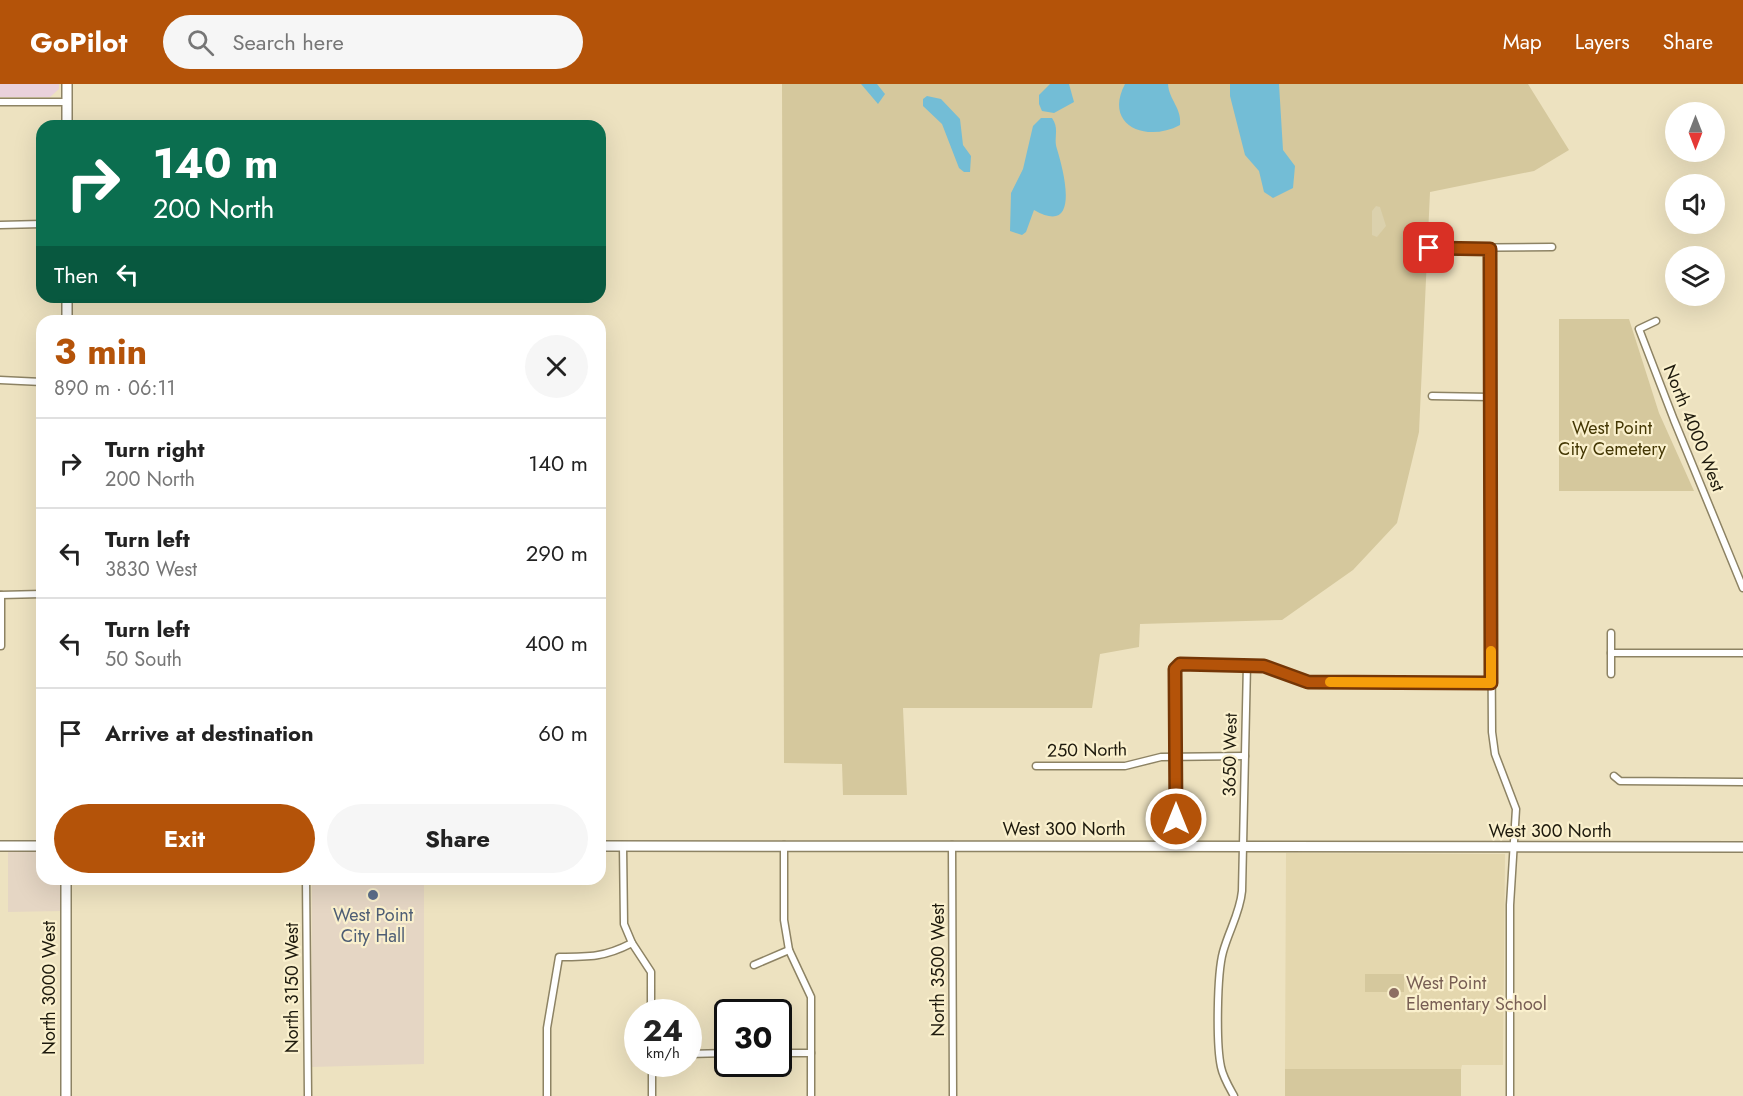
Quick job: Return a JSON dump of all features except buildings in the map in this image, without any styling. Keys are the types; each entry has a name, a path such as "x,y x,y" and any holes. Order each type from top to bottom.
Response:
{"main road":[{"path":"67,84 67,120"},
{"name":"West 300 North","path":"606,846 952,844 1743,847"},
{"path":"0,846 36,846"},
{"name":"North 3000 West","path":"66,885 66,1096"}],"street":[{"path":"0,102 67,102"},
{"path":"0,225 36,224"},
{"path":"1429,248 1552,248"},
{"path":"1490,249 1493,744 1498,763 1514,800 1515,847 1510,905 1510,1096"},
{"name":"North 4000 West","path":"1656,321 1639,329 1743,588"},
{"path":"0,380 36,382"},
{"path":"1432,396 1490,397"},
{"path":"1,646 1,594 36,594"},
{"path":"1611,633 1611,674"},
{"path":"1611,653 1743,653"},
{"path":"1176,819 1176,666 1247,664 1264,666 1308,682 1491,683"},
{"name":"3650 West","path":"1234,1096 1224,1077 1220,1057 1220,968 1241,901 1247,664"},
{"name":"250 North","path":"1036,766 1125,766 1161,757 1245,756"},
{"path":"1614,776 1620,782 1743,782"},
{"name":"North 3500 West","path":"952,844 953,1096"},
{"path":"784,845 784,920 789,950 811,997 811,1096"},
{"path":"623,846 624,924 632,943 651,972 651,999"},
{"name":"North 3150 West","path":"306,885 308,1096"},
{"path":"547,1096 547,1028 559,957 594,957 611,954 632,943"},
{"path":"754,965 789,950"},
{"path":"792,1053 811,1053"},
{"path":"652,1077 652,1096"}],"shaded area":[{"path":"0,84 59,84 59,89 50,97 0,97"},
{"path":"8,852 36,852 36,885 61,885 62,911 8,912"},
{"name":"West Point Elementary School","path":"1286,853 1505,854 1503,1065 1462,1065 1461,1069 1285,1069"},
{"path":"312,885 424,885 424,1064 311,1067"}],"green space":[{"path":"782,84 1528,84 1569,150 1534,171 1430,192 1419,432 1397,523 1353,570 1282,620 1140,624 1139,647 1100,654 1092,708 903,708 907,795 843,795 842,764 784,763"},
{"name":"West Point City Cemetery","path":"1559,319 1629,319 1659,413 1694,491 1559,491"},
{"path":"1365,974 1404,974 1404,992 1365,992"},
{"path":"1285,1069 1461,1069 1461,1096 1285,1096"}],"sand":[{"path":"1376,206 1380,207 1386,226 1377,237 1372,235 1372,211"}],"water":[{"path":"861,84 877,84 885,94 878,104"},
{"path":"1050,84 1069,84 1074,102 1054,113 1042,111 1039,95"},
{"path":"1125,84 1168,84 1179,114 1180,125 1154,132 1132,127 1124,120 1120,111 1120,99"},
{"path":"1230,84 1279,84 1283,150 1295,166 1293,188 1273,198 1264,192 1259,171 1245,155 1230,96"},
{"path":"927,96 941,99 960,119 963,145 971,156 970,172 964,172 959,168 942,124 923,106 923,99"},
{"path":"1041,118 1052,118 1056,126 1056,145 1063,172 1066,198 1064,209 1058,215 1049,216 1034,210 1026,232 1022,235 1010,231 1011,193 1023,169 1033,126"}],"slow traffic":[{"path":"1330,682 1491,683 1491,651"}],"place":[{"name":"West Point City Hall","path":"373,895"},
{"name":"West Point Elementary School","path":"1394,993"}],"route":[{"path":"1176,819 1175,669 1180,664 1264,666 1303,682 1491,683 1490,249 1429,248"}]}
